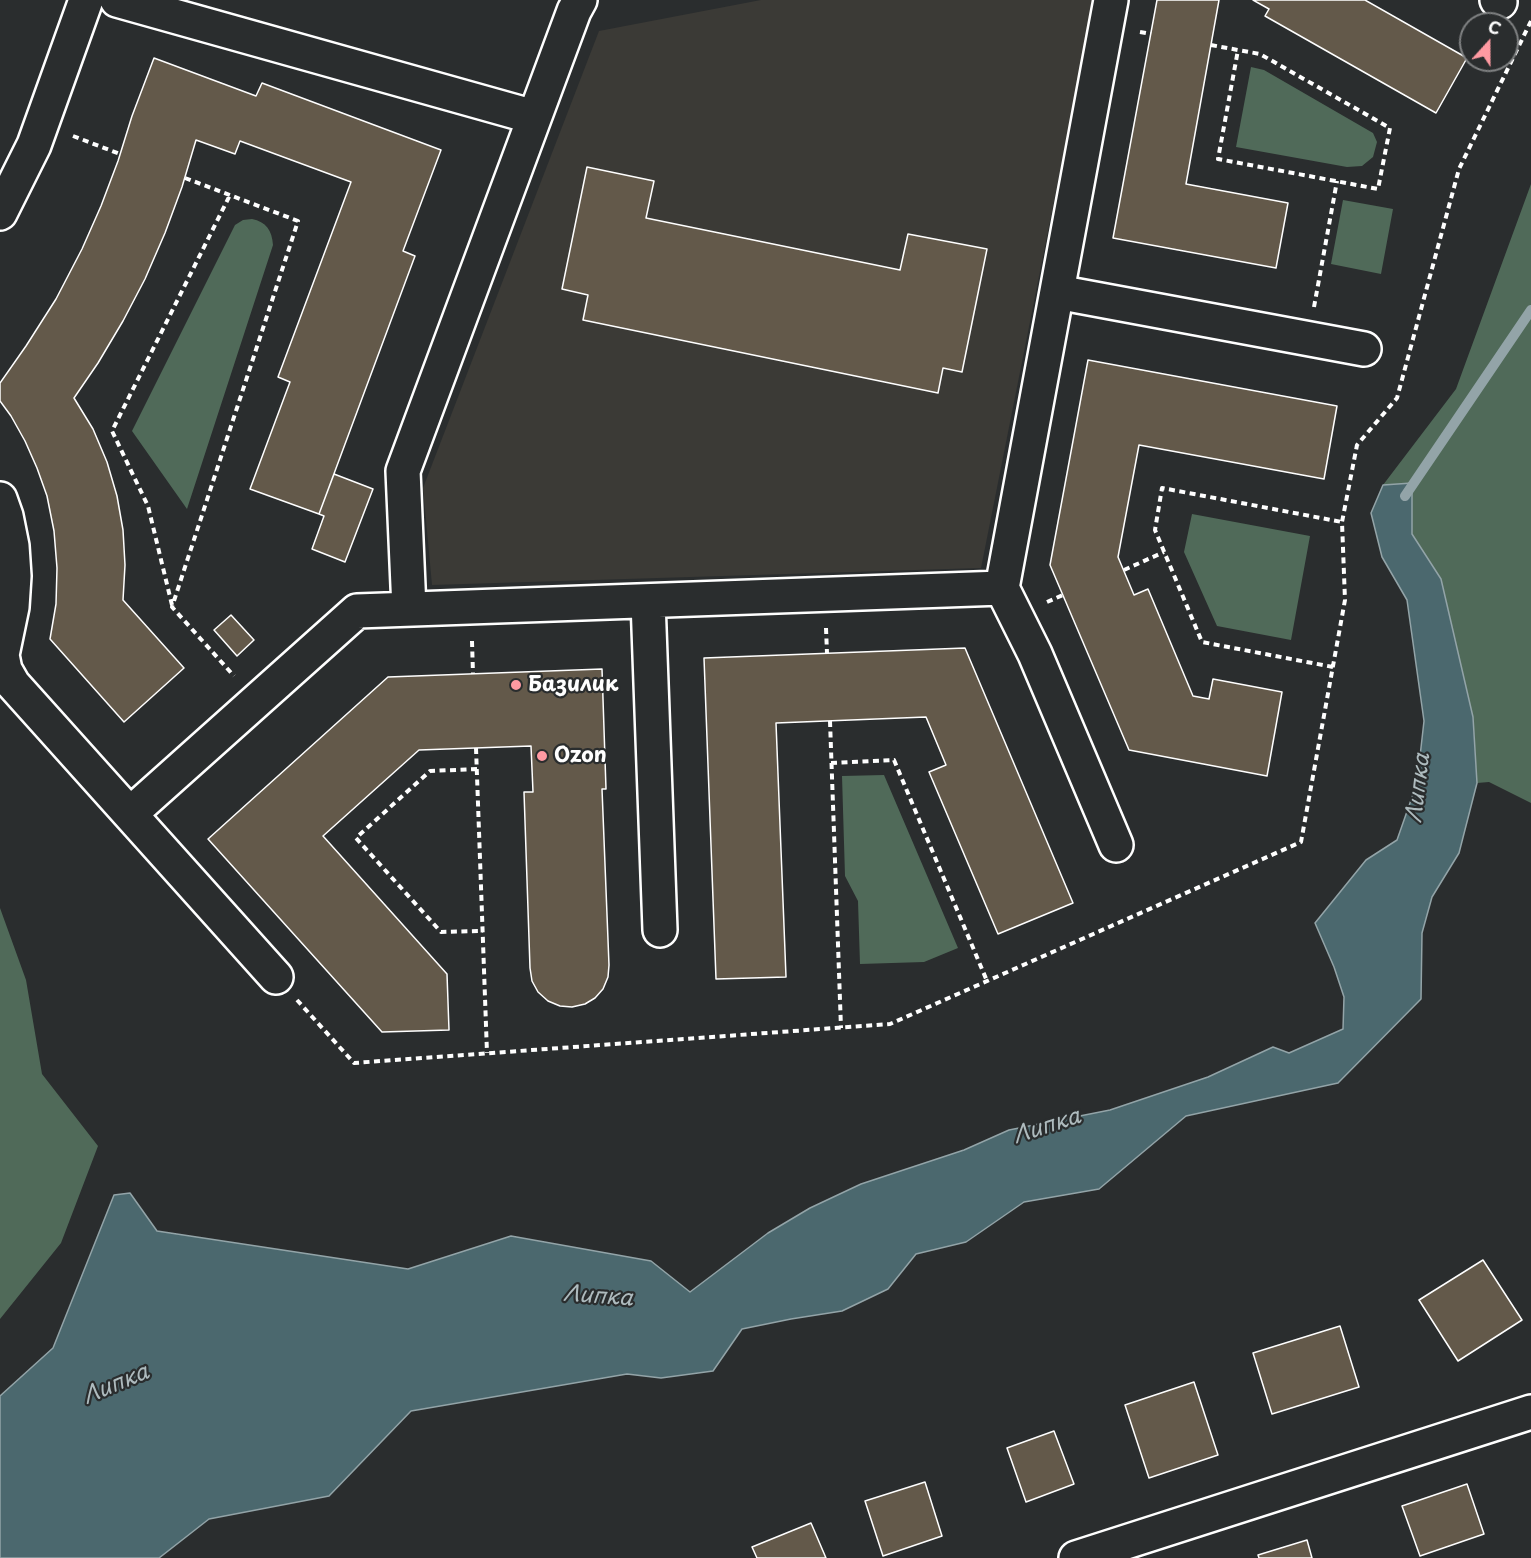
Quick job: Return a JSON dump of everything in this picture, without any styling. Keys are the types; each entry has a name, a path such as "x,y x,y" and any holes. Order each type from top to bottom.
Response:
{"street":[{"path":"0,213 34,145 86,0"},
{"path":"117,0 534,117"},
{"path":"409,609 403,471 534,117 580,0"},
{"path":"1111,0 1002,588 1035,654 1116,845"},
{"path":"1057,292 1364,349"},
{"path":"0,499 12,546 14,576 12,607 2,655 5,670 13,684 276,977"},
{"path":"130,814 357,611 1002,588"},
{"path":"648,601 660,930"},
{"path":"1076,1558 1531,1412"}],"path":[{"path":"1211,45 1260,54 1390,128 1378,189 1218,159 1238,50"},
{"path":"42,125 120,154"},
{"path":"172,608 298,220 185,178"},
{"path":"1308,338 1337,181"},
{"path":"230,195 112,431 148,506 172,608 257,701"},
{"path":"1333,667 1202,642 1155,530 1162,488 1342,522"},
{"path":"1124,570 1164,552"},
{"path":"830,721 842,1028"},
{"path":"476,747 488,1053"},
{"path":"831,763 894,760 987,981"},
{"path":"477,770 430,771 356,838 441,932 483,931"}],"shaded area":[{"path":"761,0 1094,0 981,568 432,585 423,488 599,31"}],"green space":[{"path":"1251,67 1264,70 1373,133 1377,142 1373,157 1362,166 1347,167 1236,147"},
{"path":"1531,184 1531,803 1489,782 1477,783 1473,717 1441,579 1412,534 1412,484 1383,485 1456,389"},
{"path":"1343,200 1393,209 1381,274 1331,264"},
{"path":"252,219 261,222 267,228 273,245 187,509 132,431 235,225 243,220"},
{"path":"1192,514 1310,536 1291,640 1217,626 1184,552"},
{"path":"884,775 958,948 924,962 860,964 858,901 845,876 842,776"},
{"path":"0,908 26,980 42,1074 98,1146 61,1243 0,1319"}],"water":[{"path":"1412,483 1412,534 1441,579 1473,717 1477,783 1459,853 1432,897 1422,933 1421,999 1338,1083 1186,1116 1099,1189 1024,1202 966,1242 916,1254 888,1289 842,1311 742,1329 713,1371 661,1378 627,1374 411,1411 329,1496 209,1519 159,1558 0,1558 0,1396 53,1348 114,1195 130,1193 157,1231 408,1269 511,1236 651,1261 690,1292 768,1233 810,1208 861,1184 964,1150 1009,1130 1110,1110 1208,1077 1273,1047 1289,1053 1343,1029 1344,997 1315,923 1366,860 1397,840 1417,783 1424,721 1407,600 1382,557 1371,513 1383,485"}],"building":[{"path":"1157,0 1219,0 1186,184 1288,203 1276,268 1113,238"},
{"path":"1253,0 1365,0 1459,53 1459,72 1436,113 1265,16 1269,9"},
{"path":"154,58 256,96 262,83 441,150 403,251 415,256 319,514 250,489 290,382 278,377 351,182 240,141 235,154 196,140 182,187 145,279 98,363 74,398 93,429 107,462 117,496 123,530 125,565 123,600 184,668 124,722 50,639 56,604 57,568 54,531 47,496 37,468 25,441 0,401 0,383 56,299 82,249 118,161"},
{"path":"587,167 654,181 646,218 900,270 908,234 987,249 962,372 943,368 938,393 583,320 588,295 562,289"},
{"path":"1088,360 1337,406 1324,479 1139,445 1118,557 1134,595 1148,589 1193,696 1209,699 1213,679 1282,692 1267,776 1129,750 1050,565"},
{"path":"334,474 373,489 345,562 312,549 324,516 319,514"},
{"path":"231,615 254,640 237,656 214,630"},
{"path":"965,648 1073,903 998,934 929,772 946,765 926,717 776,723 786,977 716,979 704,658"},
{"path":"602,669 606,789 602,789 609,965 608,977 603,989 585,1004 572,1007 560,1006 548,1001 538,992 532,981 524,792 533,792 531,746 419,750 323,836 447,974 449,1030 382,1032 208,839 388,677"},
{"path":"1483,1260 1522,1320 1458,1361 1419,1300"},
{"path":"1340,1326 1359,1387 1272,1414 1253,1353"},
{"path":"1194,1382 1218,1455 1149,1478 1125,1405"},
{"path":"1054,1431 1074,1484 1026,1502 1007,1448"},
{"path":"925,1482 942,1536 883,1556 865,1501"},
{"path":"1467,1484 1484,1534 1420,1556 1402,1506"},
{"path":"811,1523 826,1558 757,1558 752,1547"},
{"path":"1307,1540 1312,1558 1259,1558 1258,1555"}],"waterway":[{"name":"Липка","path":"1405,496 1531,310"}],"place":[{"name":"Базилик","path":"516,685"},
{"name":"Ozon","path":"542,756"}]}
